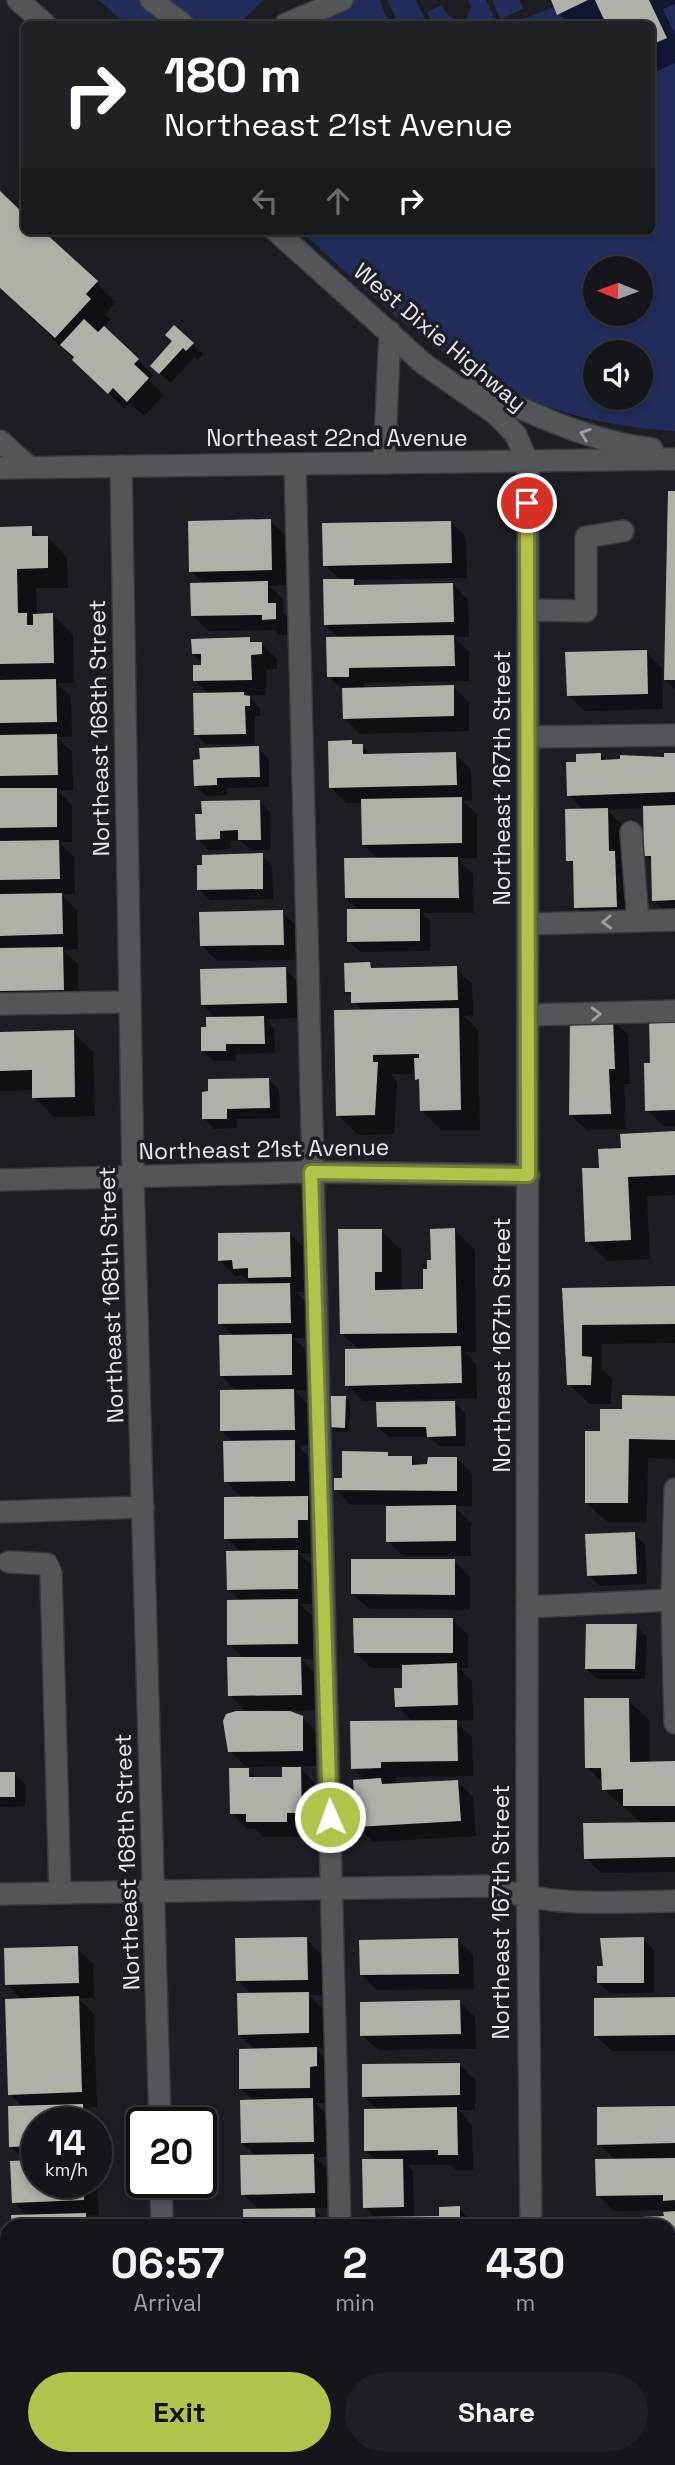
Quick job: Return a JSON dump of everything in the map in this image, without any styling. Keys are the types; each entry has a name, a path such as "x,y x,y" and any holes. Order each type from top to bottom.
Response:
{"street":[{"path":"18,0 42,21"},
{"path":"151,0 179,21"},
{"path":"293,21 342,0"},
{"name":"West Dixie Highway","path":"281,235 424,363 497,415 516,435 528,464"},
{"path":"384,463 390,332"},
{"path":"424,363 555,424 617,445 675,452"},
{"path":"0,441 29,467"},
{"name":"Northeast 22nd Avenue","path":"0,468 528,464 675,459"},
{"path":"295,464 340,2219"},
{"name":"Northeast 167th Street","path":"528,464 527,1898 531,2219"},
{"name":"Northeast 168th Street","path":"121,466 133,1177 160,2107"},
{"path":"528,610 586,611 586,537 623,531"},
{"path":"528,737 675,735"},
{"path":"631,832 638,921"},
{"path":"528,924 675,920"},
{"path":"0,1004 130,1002"},
{"path":"528,1015 675,1011"},
{"name":"Northeast 21st Avenue","path":"0,1180 311,1172 528,1175"},
{"path":"675,1489 672,1600 675,1723"},
{"path":"0,1512 143,1507"},
{"path":"9,1562 47,1564 51,1573 60,1893"},
{"path":"527,1607 672,1600"},
{"path":"0,1894 488,1886 527,1898 563,1903 675,1901"},
{"path":"161,2198 162,2219"}],"shaded area":[{"path":"98,0 263,0 242,21 122,21"},
{"path":"353,0 379,0 389,21 326,21 324,16"},
{"path":"387,0 416,0 426,21 397,21"},
{"path":"468,0 486,0 496,21 468,21 471,7"},
{"path":"492,0 519,0 523,9 500,19"},
{"path":"588,0 595,0 605,21 518,21 554,7 558,14"},
{"path":"649,0 675,0 675,431 614,424 561,411 513,392 469,369 427,341 305,235 655,235 655,43 667,38"},
{"path":"442,5 448,16 458,21 432,21 427,12"}],"building":[{"path":"551,0 588,0 557,15"},
{"path":"595,0 649,0 667,38 655,43 655,21 605,21"},
{"path":"0,191 21,211 21,235 47,235 98,281 86,294 91,299 55,338 0,288"},
{"path":"84,319 98,332 104,326 139,359 134,364 149,378 127,402 113,388 108,394 60,345"},
{"path":"174,325 194,343 186,351 183,348 159,374 150,366 172,341 165,335"},
{"path":"668,491 675,491 675,680 664,680"},
{"path":"271,519 272,570 189,572 188,521"},
{"path":"451,521 452,563 323,566 322,523"},
{"path":"32,526 32,536 48,536 48,568 17,569 18,613 27,613 27,625 33,625 33,614 53,613 54,663 0,664 0,527"},
{"path":"323,579 354,579 354,585 453,583 454,622 324,625"},
{"path":"268,581 268,603 276,603 276,619 262,620 262,615 191,616 190,583"},
{"path":"454,635 455,666 349,668 349,677 327,677 326,637"},
{"path":"250,637 250,642 262,642 262,654 251,655 252,680 193,681 193,665 201,665 201,654 192,654 191,639"},
{"path":"647,650 648,694 567,696 565,652"},
{"path":"56,679 57,722 0,723 0,680"},
{"path":"454,685 454,716 343,719 342,688"},
{"path":"244,692 244,695 250,696 250,706 245,706 246,734 194,735 193,693"},
{"path":"57,734 58,775 0,776 0,735"},
{"path":"352,740 352,744 363,744 363,754 456,752 457,785 329,788 328,741"},
{"path":"259,746 260,777 217,778 217,785 194,786 193,760 200,759 199,748"},
{"path":"601,753 601,760 620,759 620,755 664,757 664,753 675,753 675,792 567,796 566,762 576,762 576,754"},
{"path":"0,788 57,788 57,827 0,828"},
{"path":"462,797 462,843 362,845 361,799"},
{"path":"260,800 261,840 238,840 238,830 220,831 220,839 196,840 195,814 202,814 201,801"},
{"path":"675,805 675,900 652,901 651,856 644,856 643,806"},
{"path":"608,808 609,851 615,851 617,907 574,908 573,861 566,861 565,809"},
{"path":"59,840 60,879 0,880 0,841"},
{"path":"263,853 263,889 197,890 197,865 202,865 202,855"},
{"path":"458,857 459,898 345,898 344,858"},
{"path":"62,893 63,934 0,936 0,894"},
{"path":"347,909 420,909 420,941 347,942"},
{"path":"283,910 284,945 200,946 199,912"},
{"path":"63,947 64,990 0,991 0,948"},
{"path":"370,962 371,968 457,966 458,1000 351,1003 351,992 345,992 344,963"},
{"path":"286,967 287,1003 201,1005 200,969"},
{"path":"459,1008 461,1110 420,1111 419,1079 415,1080 414,1058 419,1058 419,1054 373,1055 373,1062 378,1062 375,1115 336,1116 334,1010"},
{"path":"264,1016 265,1044 226,1044 226,1051 201,1051 201,1027 206,1027 206,1017"},
{"path":"675,1017 675,1110 645,1111 644,1063 650,1063 649,1018"},
{"path":"613,1018 615,1069 609,1069 611,1114 569,1115 570,1019"},
{"path":"74,1030 75,1097 32,1098 32,1070 0,1071 0,1032"},
{"path":"269,1078 270,1108 227,1109 227,1119 202,1119 202,1092 208,1091 208,1079"},
{"path":"675,1131 675,1175 628,1177 631,1240 585,1242 582,1168 599,1168 598,1149 621,1148 620,1134"},
{"path":"455,1228 457,1333 340,1334 338,1229 382,1229 382,1272 375,1272 375,1290 423,1289 423,1269 427,1269 427,1260 431,1260 430,1229"},
{"path":"290,1232 291,1277 248,1278 248,1268 233,1269 232,1260 218,1261 218,1233"},
{"path":"290,1283 291,1323 218,1324 218,1284"},
{"path":"675,1286 675,1324 582,1325 582,1356 592,1357 591,1385 567,1385 562,1288"},
{"path":"292,1334 292,1375 220,1376 219,1335"},
{"path":"461,1346 462,1383 345,1386 345,1349"},
{"path":"294,1389 295,1430 220,1431 220,1390"},
{"path":"622,1395 675,1396 675,1440 629,1439 628,1503 585,1503 585,1431 600,1431 600,1409 622,1409"},
{"path":"328,1396 346,1396 345,1428 328,1427"},
{"path":"455,1401 456,1436 427,1437 426,1427 377,1427 376,1402"},
{"path":"295,1440 295,1481 224,1482 223,1441"},
{"path":"342,1451 388,1452 388,1456 412,1456 412,1465 427,1464 428,1457 457,1457 457,1491 334,1490 334,1478 342,1478"},
{"path":"308,1496 308,1520 298,1520 298,1538 224,1539 224,1497"},
{"path":"456,1505 456,1541 386,1542 386,1506"},
{"path":"635,1532 637,1574 587,1576 585,1534"},
{"path":"298,1550 298,1589 227,1590 226,1551"},
{"path":"351,1559 455,1559 455,1595 351,1594"},
{"path":"298,1599 298,1644 227,1645 227,1600"},
{"path":"353,1618 453,1618 453,1653 354,1653"},
{"path":"586,1624 637,1624 635,1669 585,1669"},
{"path":"227,1657 301,1657 302,1695 228,1696"},
{"path":"457,1663 458,1705 395,1707 394,1688 402,1688 402,1665"},
{"path":"584,1698 629,1698 630,1762 675,1761 675,1806 623,1806 623,1789 602,1790 601,1768 585,1768"},
{"path":"236,1711 290,1711 303,1716 303,1751 228,1752 223,1721 226,1714"},
{"path":"457,1720 458,1761 381,1762 381,1768 351,1769 350,1721"},
{"path":"282,1767 301,1767 302,1813 287,1813 287,1822 246,1822 246,1814 230,1814 229,1768 249,1768 249,1777 282,1777"},
{"path":"0,1772 15,1772 15,1797 0,1797"},
{"path":"381,1778 382,1784 458,1780 461,1821 356,1827 353,1780"},
{"path":"675,1822 675,1857 584,1859 583,1823"},
{"path":"307,1937 308,1980 236,1981 235,1938"},
{"path":"644,1937 644,1983 597,1983 597,1966 603,1966 600,1938"},
{"path":"458,1938 459,1974 360,1975 359,1940"},
{"path":"78,1946 79,1983 5,1985 4,1948"},
{"path":"309,1992 309,2033 238,2035 237,1993"},
{"path":"79,1996 82,2092 8,2095 5,1999"},
{"path":"675,1997 675,2035 594,2036 594,1998"},
{"path":"460,2000 461,2034 360,2036 360,2002"},
{"path":"317,2047 317,2066 310,2067 310,2088 239,2089 239,2049"},
{"path":"460,2063 460,2095 362,2097 362,2064"},
{"path":"313,2098 314,2142 241,2143 240,2100"},
{"path":"83,2104 83,2107 21,2107 21,2147 9,2147 8,2106"},
{"path":"675,2106 675,2143 597,2145 597,2107"},
{"path":"457,2107 458,2155 438,2155 438,2150 364,2151 364,2109"},
{"path":"314,2154 315,2193 241,2195 240,2155"},
{"path":"675,2158 675,2200 663,2201 663,2195 596,2196 595,2159"},
{"path":"362,2159 403,2159 404,2207 363,2208"},
{"path":"10,2161 21,2161 21,2198 84,2200 12,2203"},
{"path":"460,2206 460,2219 364,2219 439,2216 439,2207"},
{"path":"315,2208 316,2219 243,2219 243,2209"},
{"path":"675,2211 675,2219 598,2219 664,2216 663,2212"},
{"path":"86,2213 86,2219 11,2219 11,2215"}],"route":[{"path":"330,1817 311,1172 528,1175 527,503"}]}
